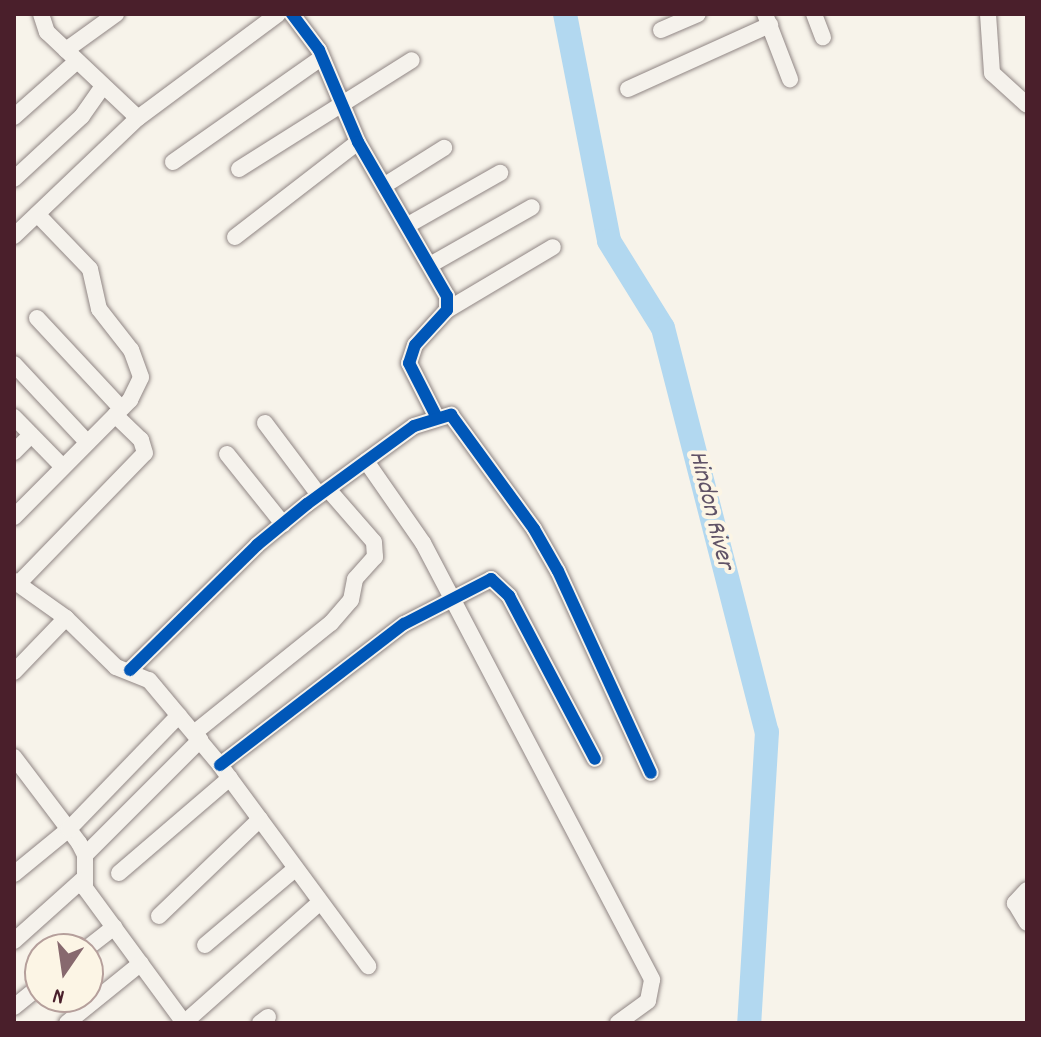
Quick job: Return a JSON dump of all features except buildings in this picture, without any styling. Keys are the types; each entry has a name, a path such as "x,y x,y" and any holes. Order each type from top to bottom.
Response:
{"street":[{"path":"41,14 40,23 102,87 122,99 138,118"},
{"path":"14,117 71,55 116,14"},
{"path":"14,236 138,118 278,14"},
{"path":"292,14 321,58 358,142 447,296 447,310"},
{"path":"661,30 698,14"},
{"path":"814,14 823,37"},
{"path":"988,14 992,73 1027,105"},
{"path":"628,89 767,20 790,79"},
{"path":"173,162 321,58"},
{"path":"239,169 339,102 412,60"},
{"path":"14,179 82,116 102,87"},
{"path":"235,237 358,142"},
{"path":"385,185 444,148"},
{"path":"408,225 500,173"},
{"path":"430,265 532,207"},
{"path":"14,517 118,412 137,389 140,367 99,309 94,278 83,258 37,214"},
{"path":"436,416 409,363 415,345 447,310 553,247"},
{"path":"37,318 141,440 145,453 16,582 66,618 116,667 149,680 225,772 368,966"},
{"path":"14,364 87,442"},
{"path":"130,670 283,524 366,461 436,416 451,415 534,529 582,619 651,773"},
{"path":"14,417 63,467"},
{"path":"265,423 324,492 374,542 375,557 355,579 351,600 331,623 197,737 85,855 82,880 184,1023 319,903"},
{"path":"14,452 31,435"},
{"path":"227,454 283,524"},
{"path":"366,461 389,487 453,598 652,980 648,1001 618,1023"},
{"path":"119,873 225,772 404,624 491,579 503,589 595,759"},
{"path":"14,672 66,618"},
{"path":"14,874 69,829 179,715"},
{"path":"14,757 20,776 69,829 85,855"},
{"path":"159,916 260,819"},
{"path":"205,945 295,869"},
{"path":"14,941 82,880"},
{"path":"1027,890 1015,903 1027,923"},
{"path":"104,935 114,927"},
{"path":"67,1023 141,963"}],"waterway":[{"name":"Hindon River","path":"565,14 609,241 663,328 767,732 749,1023"}],"cycle path":[{"path":"292,14 319,50 358,142 447,296 447,310 415,345 409,363 436,416"},
{"path":"130,670 257,545 307,504 414,426 451,415 534,529 558,571 651,773"},
{"path":"220,765 404,624 491,579 509,596 595,759"}]}
